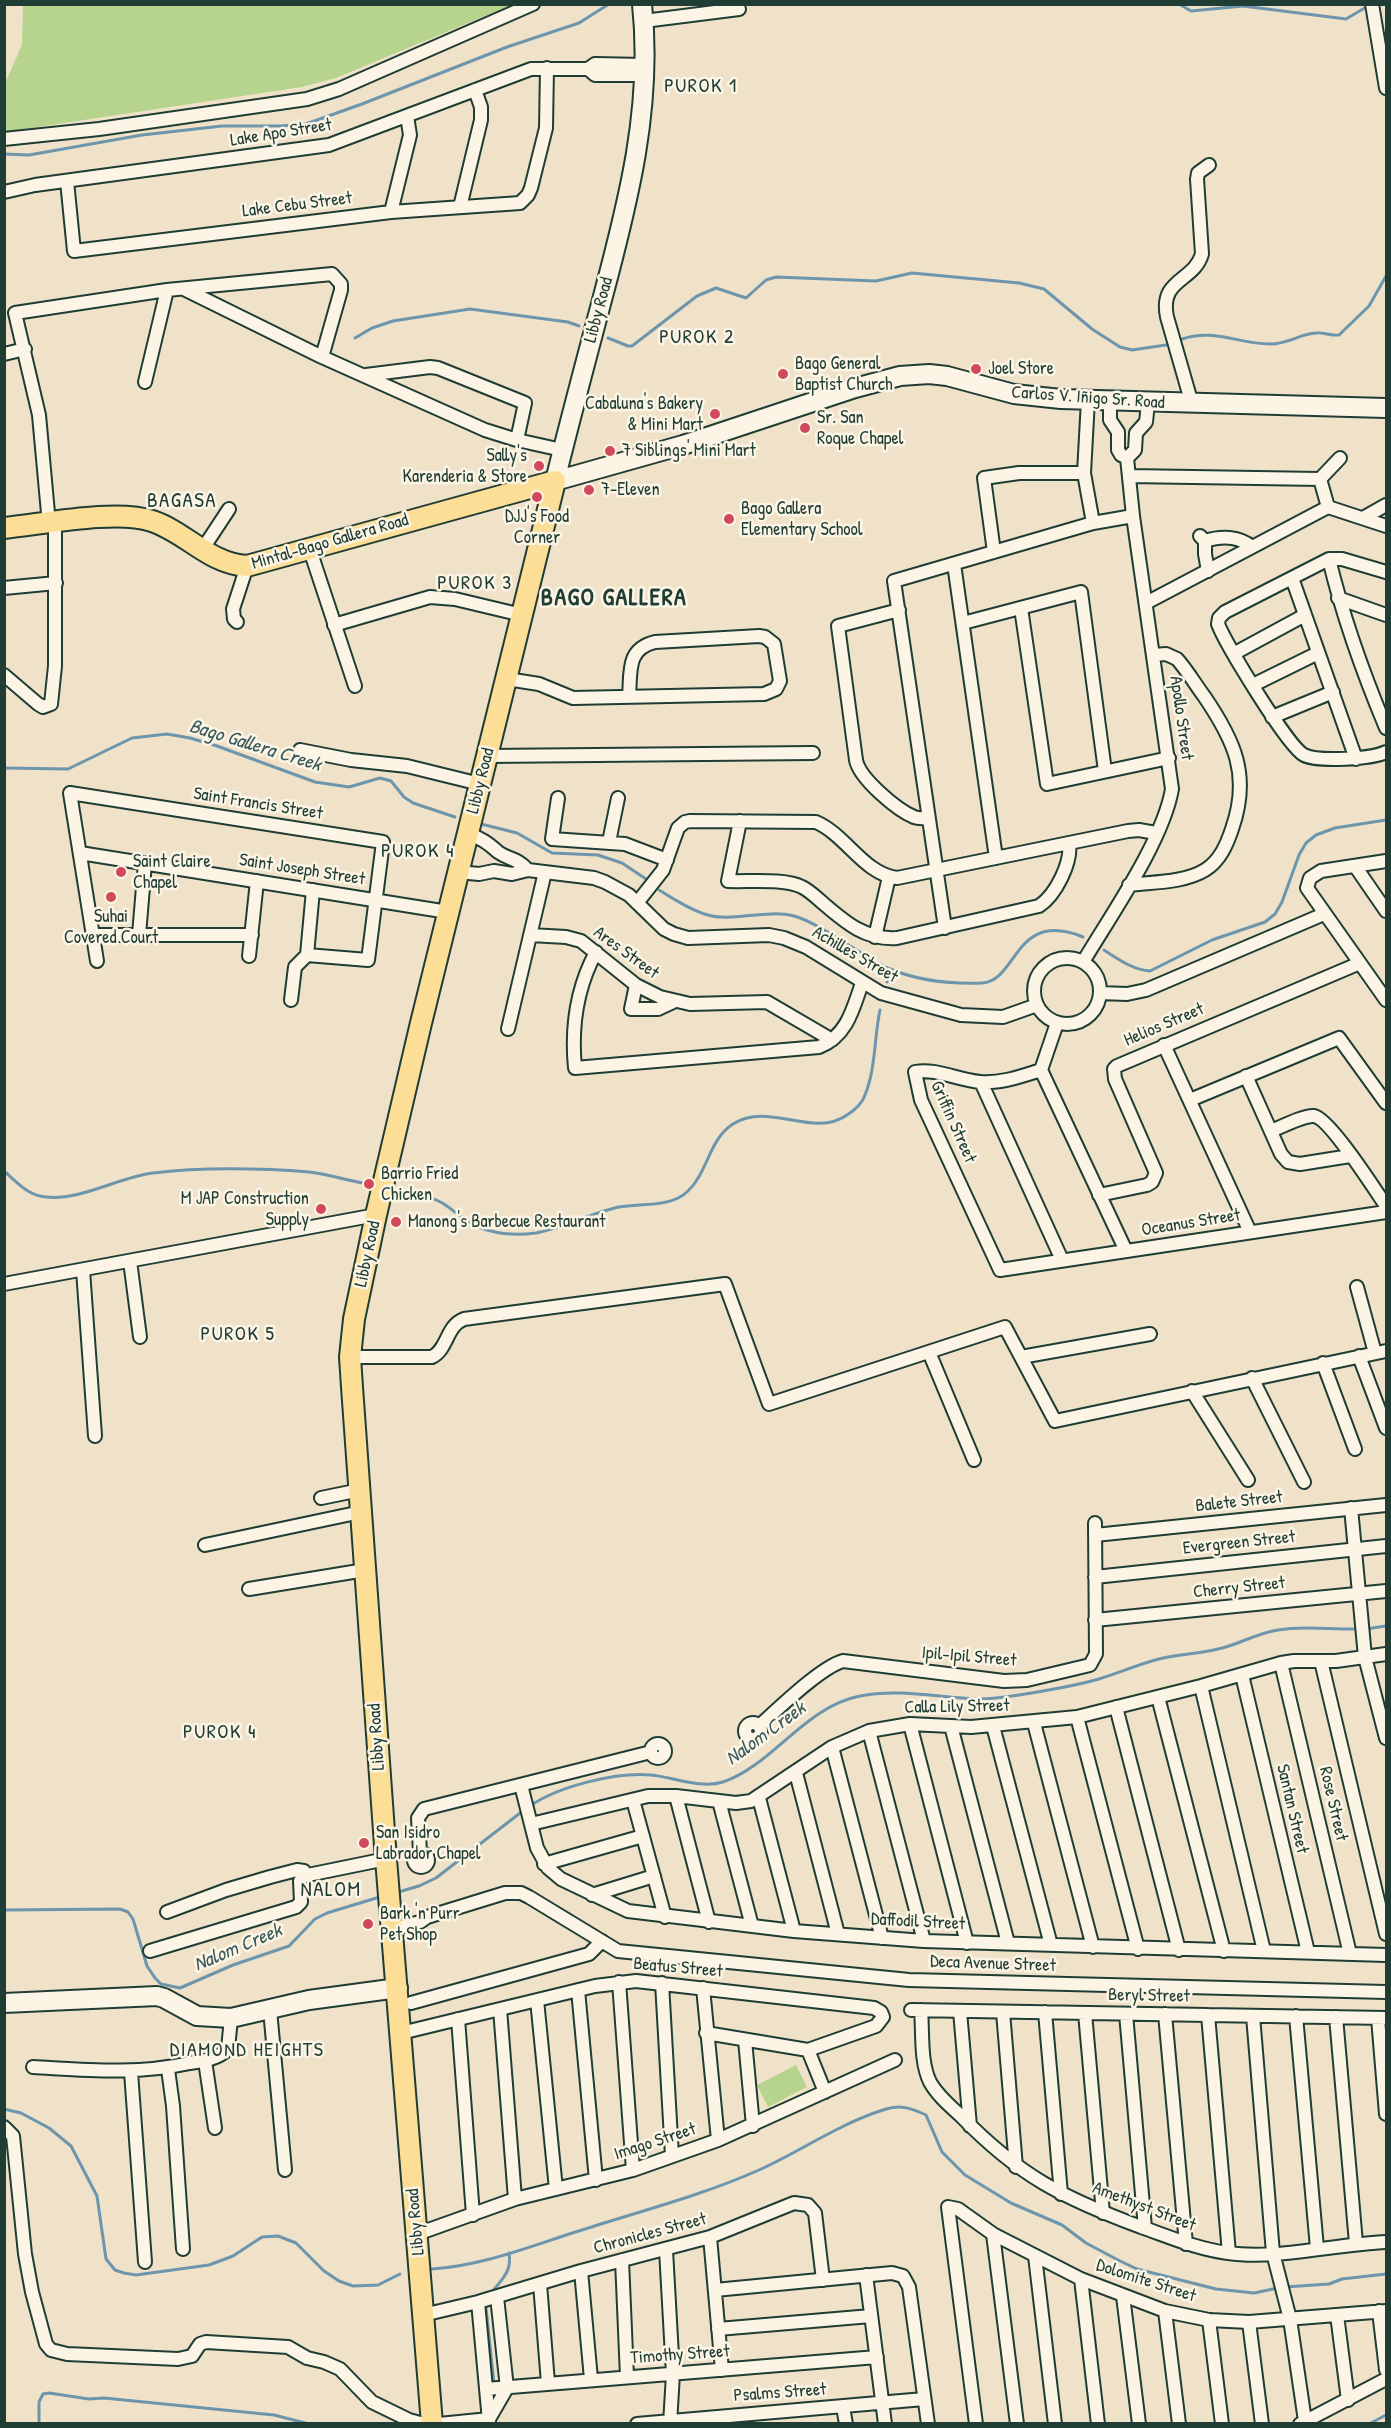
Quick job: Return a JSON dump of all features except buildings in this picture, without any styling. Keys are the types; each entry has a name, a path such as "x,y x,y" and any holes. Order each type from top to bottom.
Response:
{"main road":[{"name":"Libby Road","path":"432,2424 387,1865 350,1357 354,1319 376,1215 448,912 562,450 631,188 641,123 645,70 643,13"},
{"name":"Carlos V. Iñigo Sr. Road","path":"555,481 683,445 861,386 900,376 929,374 947,376 1014,394 1088,400 1386,408"},
{"name":"Mintal-Bago Gallera Road","path":"4,528 122,516 140,518 163,525 225,562 247,566 555,481"},
{"path":"4,2003 157,1996 208,2019 231,2018 309,2001 398,1988"}],"street":[{"path":"4,139 99,129 307,99 339,90 533,4"},
{"path":"1372,8 1382,25 1386,88"},
{"path":"643,13 739,9"},
{"name":"Lake Cebu Street","path":"68,181 74,251 391,212 512,205 525,200 531,188 546,128 547,68"},
{"name":"Lake Apo Street","path":"4,192 68,181 312,148 344,141 531,69 588,69 595,75 645,70"},
{"path":"460,207 481,120 481,107 475,90"},
{"path":"391,212 410,135 407,116"},
{"path":"1192,404 1167,317 1165,302 1172,286 1200,263 1203,254 1197,179 1198,172 1209,165"},
{"path":"4,675 44,707 48,707 53,701 56,583 52,524 39,415 15,313 183,288 332,274 341,284 341,290 322,357"},
{"path":"183,288 322,357 485,430 562,450"},
{"path":"145,382 167,290"},
{"path":"4,354 25,349"},
{"path":"365,376 430,367 525,402 517,440"},
{"path":"1088,400 1084,473 1094,523"},
{"name":"Apollo Street","path":"1110,401 1110,420 1118,432 1118,450 1127,458"},
{"name":"Apollo Street","path":"1127,458 1135,450 1136,433 1146,422 1148,402"},
{"path":"1118,432 1136,433"},
{"name":"Apollo Street","path":"1083,963 1129,885 1156,833 1170,801 1172,789 1133,516 1127,458"},
{"path":"1129,476 1320,478 1340,458"},
{"path":"994,552 984,478 1019,472 1084,473"},
{"path":"1320,478 1329,507"},
{"path":"1363,518 1386,505"},
{"path":"1146,603 1329,507 1386,526"},
{"path":"202,550 229,509"},
{"path":"945,928 894,581 1094,523 1133,516"},
{"path":"1208,571 1202,538 1233,538 1252,547"},
{"path":"310,550 355,686"},
{"path":"1386,572 1342,559 1329,559 1240,604 1219,618 1221,632 1272,717 1290,743 1306,757 1356,759 1369,758 1386,752"},
{"path":"1329,559 1338,598 1365,679 1386,728"},
{"path":"954,564 996,858"},
{"path":"237,622 234,619 233,609 247,566"},
{"path":"1292,578 1356,759"},
{"path":"4,588 56,583"},
{"path":"963,623 1082,592 1105,771"},
{"path":"334,625 430,597 455,599 522,615"},
{"path":"1338,598 1386,615"},
{"path":"1021,608 1047,784 1169,758"},
{"path":"899,610 838,626 856,760 862,775 898,807 913,816 928,818"},
{"path":"1235,653 1305,615"},
{"path":"507,679 540,684 573,698 629,697 764,694 776,689 780,681 774,644 765,637 759,636 644,645 633,655 629,697"},
{"path":"1253,685 1318,653"},
{"path":"1129,885 1181,878 1205,870 1214,863 1228,840 1238,804 1238,760 1228,733 1177,659 1166,654 1154,655"},
{"path":"1272,717 1333,692"},
{"path":"300,750 351,760 407,766 480,784"},
{"path":"487,756 813,753"},
{"name":"Saint Francis Street","path":"80,853 70,793 383,842 376,900"},
{"path":"558,798 552,839 609,842 639,849 667,860"},
{"path":"609,842 618,798"},
{"path":"637,903 657,879 681,825 690,821 816,822 829,829 875,870 890,878 906,878 1128,831 1156,833"},
{"path":"740,821 728,881 786,883 802,886 849,925 875,937 897,938 1034,909 1044,903 1067,866 1070,855 1069,843"},
{"name":"Achilles Street","path":"468,834 488,842 499,852 520,861 528,870"},
{"path":"494,871 499,852"},
{"path":"80,853 97,961"},
{"name":"Saint Joseph Street","path":"80,853 448,912"},
{"path":"1386,861 1314,874 1307,883 1310,894 1324,915 1386,1000"},
{"path":"139,935 145,863"},
{"path":"1354,866 1386,911"},
{"name":"Achilles Street","path":"459,872 479,874 494,871 512,874 528,870 575,875 605,882 637,903 664,929 674,934 688,938 769,935 784,938 806,946 862,983 892,998 976,1017 1003,1017 1037,1005"},
{"path":"508,1029 545,872"},
{"path":"875,937 890,878"},
{"path":"249,956 257,881"},
{"path":"291,1000 295,967 307,955 313,890"},
{"path":"307,955 368,960 376,900"},
{"path":"1100,993 1127,994 1146,990 1324,915"},
{"path":"93,935 252,935"},
{"name":"Ares Street","path":"530,935 574,939 596,952 636,985 673,1002 690,1004 767,1002 832,1040"},
{"path":"596,952 580,989 573,1018 574,1068 808,1049 832,1040 849,1019 862,983"},
{"path":"1063,958 1083,963 1094,972 1100,993 1096,1006 1088,1017 1077,1023 1057,1023 1045,1017 1037,1005 1034,985 1044,967 1063,958"},
{"name":"Helios Street","path":"1099,1195 1147,1185 1155,1178 1155,1169 1114,1074 1114,1070 1122,1062 1360,963"},
{"path":"636,985 632,1009 658,1009 673,1002"},
{"path":"1057,1023 1041,1070 1126,1251"},
{"path":"1190,1100 1338,1038 1386,1104"},
{"path":"1164,1045 1250,1232"},
{"name":"Griffin Street","path":"1000,1270 921,1100 915,1072 932,1070 981,1082 1008,1079 1041,1070"},
{"path":"1246,1077 1281,1154 1288,1162 1300,1164 1350,1156"},
{"path":"981,1082 1062,1260"},
{"path":"1271,1131 1309,1117 1319,1118 1332,1130 1386,1206"},
{"name":"Oceanus Street","path":"1000,1270 1386,1212"},
{"path":"4,1284 376,1215"},
{"path":"130,1261 140,1337"},
{"path":"83,1269 95,1437"},
{"path":"350,1357 432,1357 442,1348 454,1325 464,1319 725,1284 770,1404 1005,1327 1055,1421 1381,1352 1357,1287"},
{"path":"1021,1357 1150,1334"},
{"path":"929,1352 974,1460"},
{"path":"1359,1356 1386,1428"},
{"path":"1323,1364 1355,1449"},
{"path":"1252,1378 1304,1482"},
{"path":"1192,1391 1248,1480"},
{"path":"321,1498 360,1490"},
{"name":"Balete Street","path":"1095,1529 1386,1505"},
{"path":"1351,1508 1365,1657 1386,1738"},
{"path":"205,1545 361,1512"},
{"name":"Ipil-Ipil Street","path":"759,1726 811,1682 835,1664 843,1661 1004,1682 1027,1680 1086,1666 1095,1659 1095,1529"},
{"name":"Evergreen Street","path":"1095,1577 1386,1546"},
{"path":"249,1590 365,1570"},
{"name":"Cherry Street","path":"1095,1620 1386,1591"},
{"name":"Calla Lily Street","path":"528,1813 662,1795 744,1803 759,1798 832,1746 869,1731 910,1724 993,1726 1077,1717 1281,1663 1386,1654"},
{"path":"1321,1661 1386,1934"},
{"name":"Rose Street","path":"1281,1663 1350,1954"},
{"name":"Santan Street","path":"1242,1674 1308,1952"},
{"path":"1201,1686 1264,1952"},
{"path":"1158,1697 1224,1951"},
{"path":"1116,1707 1179,1950"},
{"path":"1077,1717 1138,1949"},
{"path":"1034,1723 1093,1947"},
{"path":"910,1724 967,1943"},
{"path":"951,1726 1008,1943"},
{"path":"993,1726 1051,1945"},
{"path":"869,1731 924,1941"},
{"path":"832,1746 882,1938"},
{"path":"420,1852 418,1818 422,1810 651,1752"},
{"path":"796,1773 838,1934"},
{"path":"521,1785 537,1848 544,1864 643,1836"},
{"path":"676,1796 709,1922"},
{"path":"759,1798 794,1931"},
{"path":"633,1800 665,1917"},
{"path":"720,1802 752,1926"},
{"name":"Daffodil Street","path":"544,1864 555,1875 628,1911 709,1922 924,1941 1386,1955"},
{"path":"150,1951 296,1907 300,1902 300,1881 307,1875 387,1865"},
{"path":"167,1912 226,1890 288,1872 300,1870 307,1875"},
{"path":"592,1895 654,1876"},
{"name":"Deca Avenue Street","path":"392,1926 420,1922 427,1917 505,1893 521,1893 602,1941 780,1964 885,1974 1329,1987 1386,1985"},
{"path":"411,2003 589,1954 602,1941"},
{"path":"619,1982 633,2170"},
{"name":"Beatus Street","path":"401,2033 619,1982 662,1983 874,2008 883,2015 882,2021 876,2026 808,2049"},
{"path":"662,1983 672,2156"},
{"name":"Deca Avenue Street","path":"1329,1987 1386,1992"},
{"path":"703,1988 718,2140"},
{"path":"578,1990 596,2180"},
{"path":"537,2000 556,2189"},
{"path":"500,2009 515,2199"},
{"path":"270,2010 285,2170"},
{"name":"Beryl Street","path":"931,2084 926,2072 916,2010 1382,2018"},
{"path":"960,2011 970,2126"},
{"path":"1002,2012 1016,2167"},
{"path":"1045,2012 1061,2194"},
{"path":"1085,2013 1103,2212"},
{"path":"1126,2014 1145,2228"},
{"path":"1165,2014 1186,2244"},
{"path":"1208,2015 1229,2253"},
{"path":"1252,2016 1273,2253 1290,2319 1303,2422 1386,2379"},
{"path":"1296,2016 1317,2248"},
{"path":"1336,2017 1356,2243"},
{"path":"33,2067 131,2072 168,2069 205,2061 228,2049 231,2018"},
{"path":"1382,2018 1386,2114"},
{"path":"458,2019 473,2215"},
{"path":"706,2033 808,2049 825,2092"},
{"path":"745,2040 753,2126"},
{"name":"Imago Street","path":"417,2234 515,2199 633,2170 718,2140 895,2060"},
{"path":"205,2061 215,2128"},
{"path":"168,2069 173,2106 183,2249"},
{"path":"131,2072 145,2262"},
{"name":"Amethyst Street","path":"931,2084 970,2126 1016,2167 1061,2194 1186,2244 1229,2253 1273,2253 1356,2243 1386,2242"},
{"path":"4,2127 13,2136 27,2264 46,2344 51,2350 67,2354 178,2359 192,2356 200,2344 206,2342 286,2346 307,2358 337,2367 372,2402 409,2420 424,2424"},
{"name":"Chronicles Street","path":"423,2315 497,2297 581,2271 710,2237 789,2205 802,2203 812,2208 815,2213 823,2280"},
{"name":"Dolomite Street","path":"976,2424 948,2207 958,2209 993,2234 1081,2279 1165,2311 1209,2320 1249,2322 1383,2311"},
{"path":"993,2234 1017,2424"},
{"path":"710,2237 722,2370"},
{"path":"666,2250 673,2374 669,2422"},
{"path":"1035,2256 1055,2424"},
{"path":"622,2260 627,2377"},
{"path":"581,2271 591,2379"},
{"path":"715,2290 892,2273 903,2276 909,2287 928,2424"},
{"path":"866,2276 885,2424"},
{"path":"1081,2279 1098,2424"},
{"path":"540,2284 548,2383"},
{"path":"1123,2296 1139,2424"},
{"path":"489,2421 507,2388 497,2297"},
{"path":"478,2302 489,2421"},
{"path":"1165,2311 1179,2424"},
{"path":"1383,2311 1386,2370"},
{"path":"1337,2315 1348,2400"},
{"path":"718,2329 872,2316"},
{"path":"1209,2320 1222,2424"},
{"path":"1249,2322 1262,2424"},
{"name":"Timothy Street","path":"486,2389 877,2357"},
{"name":"Psalms Street","path":"637,2424 762,2418 801,2410 924,2399"},
{"path":"843,2407 846,2424"},
{"path":"801,2410 803,2424"},
{"path":"439,2424 489,2421"}],"green space":[{"path":"23,4 511,5 336,78 302,87 5,132 5,83 22,45"},
{"path":"796,2065 807,2087 768,2107 757,2085"}],"waterway":[{"path":"4,154 29,155 142,135 222,126 306,124 507,47 579,23 609,4"},
{"path":"1179,4 1191,11 1243,6 1346,19 1368,6"},
{"path":"608,338 632,346 697,296 716,288 746,298 766,280 776,277 876,281 912,273 1019,283 1044,289 1092,329 1120,347 1132,350 1166,345"},
{"path":"1182,339 1205,335 1270,344 1310,334 1339,335 1369,306 1386,276"},
{"path":"355,338 372,328 393,321 470,309 568,322 579,326"},
{"name":"Bago Gallera Creek","path":"4,768 68,769 132,738 167,734 217,746 315,782 349,787 380,778 391,781 404,797 413,803 455,817"},
{"name":"Bago Gallera Creek","path":"1104,950 1132,966 1150,971 1212,940 1265,922 1275,914 1282,902 1299,855 1306,843 1316,835 1335,828 1386,820"},
{"name":"Bago Gallera Creek","path":"481,824 517,833 552,853 598,855 622,863 646,879"},
{"name":"Bago Gallera Creek","path":"659,890 701,913 717,917 772,914 794,916 818,927 886,967 903,974 937,981 982,983 994,979 1030,939 1043,932 1060,931 1083,937"},
{"path":"887,982 891,970"},
{"path":"414,1193 441,1202 477,1227 514,1234 546,1231 619,1207 673,1200 688,1191 695,1183 713,1147 725,1130 733,1124 747,1118 761,1116 820,1123 834,1121 855,1109 864,1098 869,1085 880,1010"},
{"path":"4,1171 28,1191 46,1197 72,1196 140,1175 210,1169 309,1172 363,1183"},
{"name":"Nalom Creek","path":"1366,1629 1386,1626"},
{"name":"Nalom Creek","path":"530,1806 556,1792 588,1782 621,1776 651,1775 706,1784 723,1782 758,1763 822,1712 840,1702 860,1696 890,1693 978,1699 1009,1696 1089,1682 1166,1657 1218,1649 1278,1630 1360,1629"},
{"name":"Nalom Creek","path":"395,1893 436,1878 524,1810"},
{"name":"Nalom Creek","path":"4,1910 120,1909 128,1912 133,1919 147,1966 155,1978 161,1984 180,1988 233,1965 289,1946 315,1919 327,1913 383,1896"},
{"path":"432,2269 470,2264 508,2254 694,2195 759,2170 867,2116 889,2108 900,2107 926,2115 942,2152 965,2175 1011,2203 1062,2225 1086,2243 1118,2260 1137,2269 1216,2289 1254,2293 1278,2288"},
{"path":"4,2109 21,2113 49,2128 71,2146 97,2196 106,2259 115,2270 136,2275 209,2265 233,2256 262,2237 278,2236 296,2243 324,2271 339,2281 353,2286 378,2285 400,2274"},
{"path":"492,2292 508,2270 509,2253"},
{"path":"1285,2287 1329,2284 1342,2279 1386,2274"},
{"path":"486,2308 494,2384"},
{"path":"39,2424 39,2402 43,2394 49,2393 89,2399 104,2398 274,2415 309,2424"},
{"path":"1369,2424 1386,2415"}],"place":[{"name":"Joel Store","path":"976,369"},
{"name":"Bago General Baptist Church","path":"783,374"},
{"name":"Cabaluna's Bakery & Mini Mart","path":"715,414"},
{"name":"Sr. San Roque Chapel","path":"805,428"},
{"name":"7 Siblings' Mini Mart","path":"610,451"},
{"name":"Sally's Karenderia & Store","path":"539,466"},
{"name":"7-Eleven","path":"589,490"},
{"name":"DJJ's Food Corner","path":"537,497"},
{"name":"Bago Gallera Elementary School","path":"729,519"},
{"name":"Saint Claire Chapel","path":"121,872"},
{"name":"Suhai Covered Court","path":"111,897"},
{"name":"Barrio Fried Chicken","path":"369,1184"},
{"name":"M JAP Construction Supply","path":"321,1209"},
{"name":"Manong's Barbecue Restaurant","path":"396,1222"},
{"name":"San Isidro Labrador Chapel","path":"364,1843"},
{"name":"Bark 'n Purr Pet Shop","path":"368,1924"}],"district":[{"name":"PUROK 1","path":"701,87"},
{"name":"PUROK 2","path":"697,338"},
{"name":"BAGASA","path":"182,501"},
{"name":"PUROK 3","path":"475,584"},
{"name":"BAGO GALLERA","path":"614,599"},
{"name":"PUROK 4","path":"418,852"},
{"name":"PUROK 5","path":"238,1335"},
{"name":"PUROK 4","path":"220,1733"},
{"name":"NALOM","path":"331,1890"},
{"name":"DIAMOND HEIGHTS","path":"247,2051"}]}
